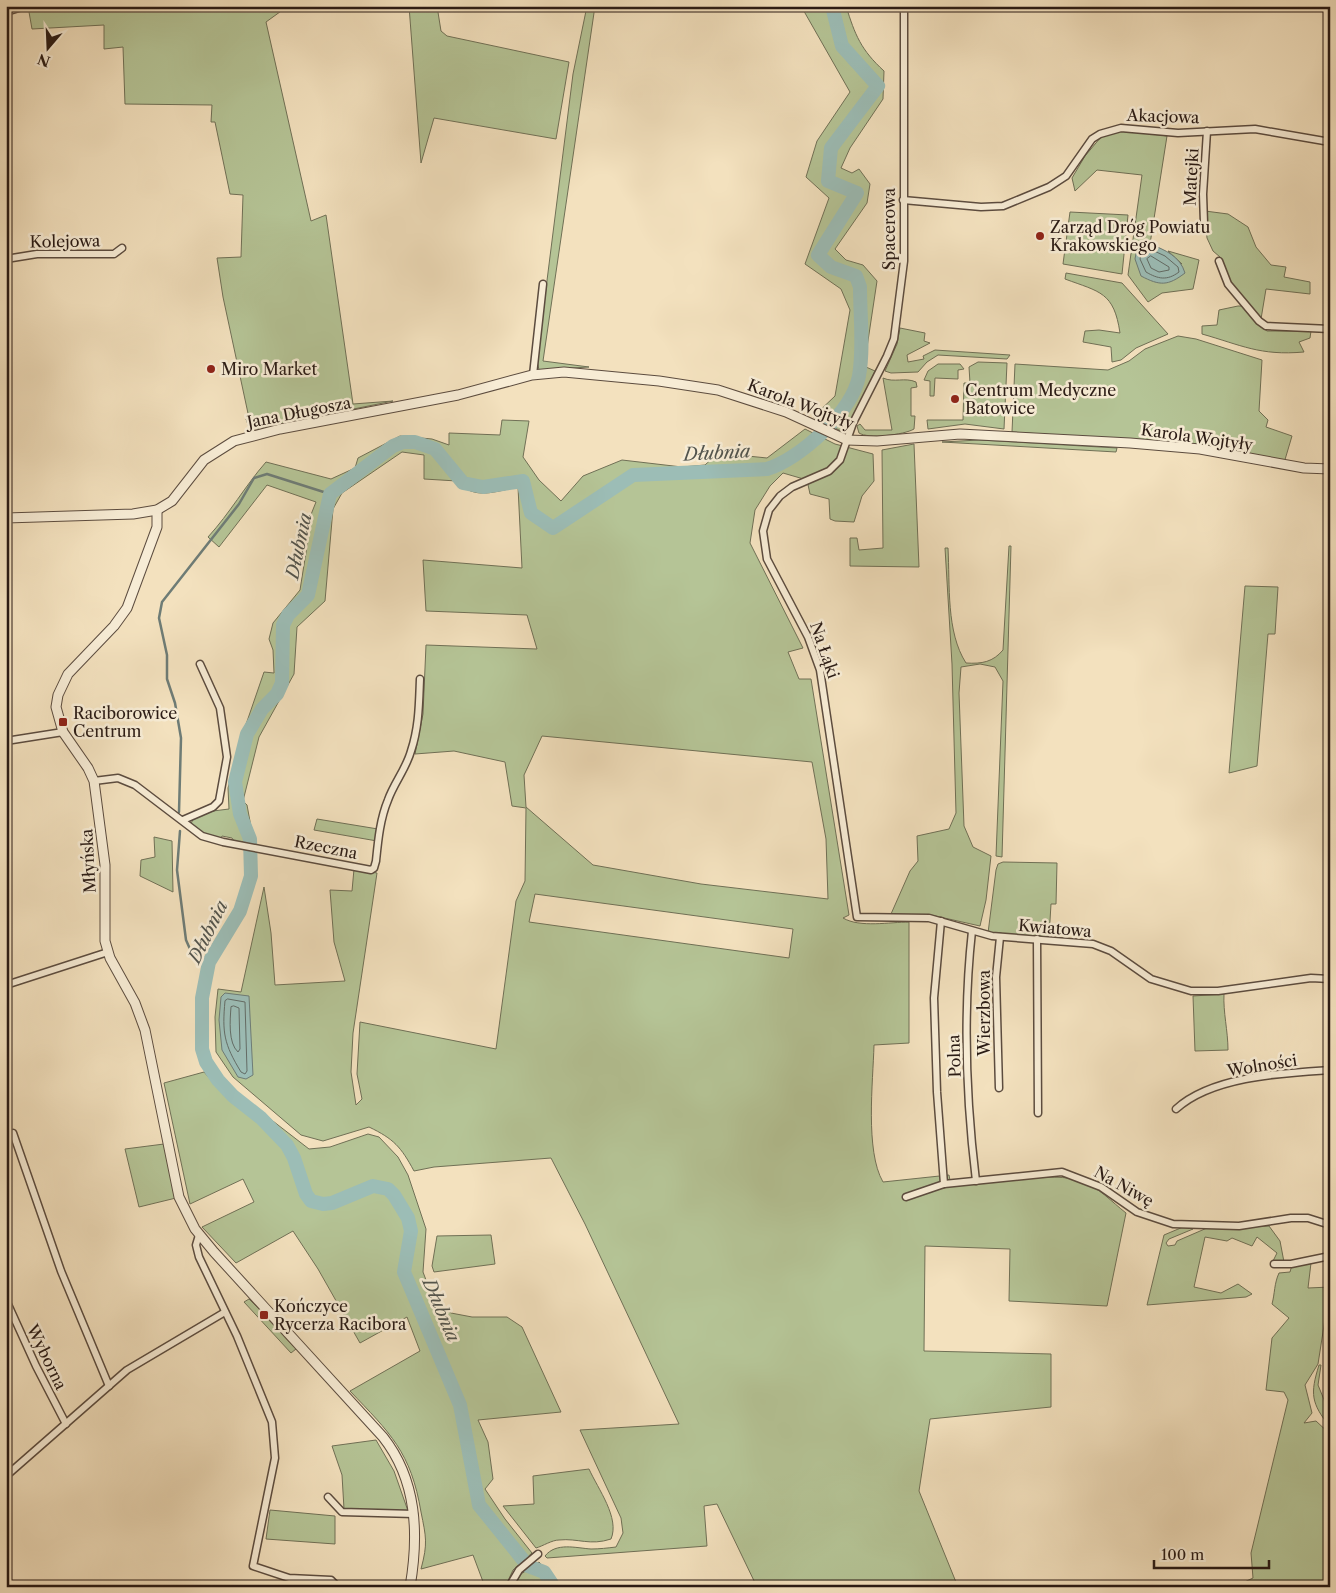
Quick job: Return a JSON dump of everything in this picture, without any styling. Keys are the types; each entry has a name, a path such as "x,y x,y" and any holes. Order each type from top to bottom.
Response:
{"street":[{"path":"6,12 25,6"},
{"name":"Spacerowa","path":"847,440 894,339 904,261 903,200 906,49 904,6"},
{"name":"Akacjowa","path":"903,200 975,207 1003,206 1049,187 1066,176 1080,154 1100,134 1120,128 1178,132 1255,129 1330,142"},
{"name":"Matejki","path":"1204,223 1203,194 1207,131"},
{"name":"Kolejowa","path":"6,259 37,254 114,254 122,248"},
{"path":"1218,260 1228,284 1259,321 1266,326 1330,329"},
{"path":"532,375 543,284"},
{"name":"Karola Wojtyły","path":"532,375 564,372 683,384 718,390 750,399 847,440 877,441 960,434 1130,442 1200,449 1304,468 1330,469"},
{"name":"Jana Długosza","path":"6,518 133,514 157,510 172,501 204,460 234,441 280,429 458,395 532,375"},
{"name":"Na Łąki","path":"847,440 842,458 832,468 792,487 776,499 766,517 762,536 767,559 806,631 820,670 857,917"},
{"name":"Młyńska","path":"157,510 158,527 127,608 114,626 73,668 60,688 56,707 63,732 88,768 94,781 105,865 104,931 108,952 135,1003 145,1030 179,1197 185,1213 199,1235 390,1446 406,1478 414,1514 415,1554 410,1587"},
{"path":"183,820 213,807 219,801 227,757 220,708 200,664"},
{"name":"Rzeczna","path":"94,781 118,778 135,785 202,836 223,842 258,847 343,865 374,868 383,814 411,754 417,731 421,700 420,679"},
{"path":"6,741 63,732"},
{"name":"Kwiatowa","path":"857,917 916,917 941,921 972,931 1000,937 1099,945 1151,979 1190,991 1218,991 1311,978 1330,979"},
{"path":"941,921 936,972 935,1013 938,1102 944,1184"},
{"name":"Polna","path":"972,931 968,971 967,1030 976,1181"},
{"name":"Wierzbowa","path":"999,1088 996,977 1000,937"},
{"path":"1037,939 1038,1114"},
{"path":"6,985 108,952"},
{"name":"Wolności","path":"1176,1109 1194,1097 1230,1083 1281,1073 1330,1070"},
{"path":"13,1133 61,1271 109,1386"},
{"name":"Na Niwę","path":"906,1198 944,1184 1062,1172 1101,1187 1137,1212 1173,1224 1239,1226 1291,1218 1308,1218 1330,1226"},
{"path":"199,1235 197,1251 238,1336 272,1422 276,1448 253,1566 289,1578 331,1580 338,1587"},
{"path":"1274,1264 1291,1264 1330,1256"},
{"name":"Wyborna","path":"6,1300 32,1358 66,1424"},
{"path":"6,1476 138,1363 225,1312"},
{"path":"328,1497 342,1512 414,1514"},
{"path":"509,1587 519,1570 538,1554"}],"green space":[{"path":"32,6 341,6 340,9 284,9 266,22 311,221 326,215 353,404 393,401 255,429 249,428 246,419 249,418 223,297 217,258 241,257 243,195 230,194 215,122 211,122 212,105 125,104 123,47 104,49 104,25 32,29 29,12"},
{"path":"409,6 437,6 441,31 447,36 569,62 556,139 434,118 421,163"},
{"path":"587,6 595,6 543,361 589,367 539,370 537,360 573,74"},
{"path":"801,6 846,6 852,25 864,49 884,71 883,99 850,148 841,168 852,173 859,169 870,184 867,203 835,249 846,260 863,265 877,281 866,354 866,367 875,371 850,424 843,432 813,417 835,396 850,310 841,289 805,264 829,198 806,177 817,141 850,92"},
{"path":"1121,130 1167,136 1150,244 1137,248 1182,264 1168,251 1199,260 1193,289 1162,293 1148,302 1128,275 1142,175 1097,170 1075,191 1072,178 1085,156 1101,137"},
{"path":"1205,211 1228,214 1248,227 1256,247 1271,265 1286,267 1284,277 1310,282 1310,294 1266,289 1261,319 1231,282 1220,257 1213,251 1207,238"},
{"path":"1070,212 1128,215 1122,274 1063,264"},
{"path":"1066,273 1122,283 1168,334 1136,348 1121,360 1112,362 1111,347 1083,342 1085,331 1099,330 1120,333 1114,309 1109,301 1096,291 1065,279"},
{"path":"1242,306 1267,331 1311,331 1310,338 1299,342 1304,352 1263,351 1202,334 1202,326 1217,325 1219,310"},
{"path":"900,328 925,333 924,341 930,343 907,355 908,362 924,359 923,356 935,350 1010,355 1007,359 938,355 927,362 918,372 891,373 885,371 897,344"},
{"path":"1178,336 1196,339 1262,360 1259,411 1268,420 1266,427 1292,436 1284,463 1158,442 1012,432 1015,364 1108,370 1129,361 1145,349"},
{"path":"978,362 1007,363 1004,429 965,424 928,429 927,420 963,420 964,383 970,383 969,367"},
{"path":"938,364 960,364 964,369 958,370 958,379 935,378 934,396 930,396 930,381 924,380 928,371"},
{"path":"883,378 916,382 917,387 911,388 911,416 915,416 914,429 886,436 864,435 859,433 857,426 860,424 865,430 892,430"},
{"path":"502,420 529,421 523,457 539,480 561,501 583,476 622,460 682,467 705,465 718,453 767,458 805,429 835,444 873,454 874,481 862,496 854,522 830,519 829,499 810,494 807,480 783,473 770,486 755,510 750,543 803,648 788,652 799,679 811,679 849,915 843,918 866,924 909,922 909,1043 874,1045 871,1116 877,1169 883,1182 949,1175 951,1186 1037,1177 1070,1178 1094,1187 1126,1213 1107,1306 1009,1301 1010,1249 925,1246 924,1351 1051,1354 1051,1407 930,1419 919,1491 958,1587 757,1587 717,1504 704,1506 707,1546 547,1558 545,1556 560,1547 591,1549 616,1547 623,1533 621,1518 580,1430 679,1424 585,1224 551,1158 434,1167 414,1171 405,1156 391,1140 369,1127 323,1141 301,1135 233,1077 216,1052 215,1017 218,989 241,992 264,887 271,933 275,985 345,981 334,942 330,890 352,891 354,869 377,873 353,1033 351,1072 356,1105 362,1099 357,1074 360,1022 496,1049 516,901 525,881 526,808 512,806 505,762 454,751 415,754 423,714 426,645 537,649 527,615 426,611 423,560 522,568 518,487 478,493 464,487 457,481 424,479 424,455 402,452 342,493 333,509 325,601 297,627 294,674 259,737 243,801 247,805 254,843 234,841 232,838 222,836 221,838 204,833 191,824 193,819 213,811 229,809 228,788 242,736 264,672 274,673 273,650 269,639 273,623 300,590 307,546 308,522 316,502 267,485 219,547 208,537 258,471 266,462 331,479 355,468 358,458 400,436 432,439 449,445 449,433 500,435","holes":["542,736 812,762 826,839 828,899 701,884 593,865 526,807 524,775","535,894 793,929 789,958 529,922"]},
{"path":"979,440 1117,448 1116,452 942,442"},
{"path":"914,444 919,567 850,566 850,538 857,538 859,550 883,548 882,450"},
{"path":"1009,546 1011,546 1002,857 996,856 1003,681 995,667 980,664 961,667 959,693 964,826 973,847 991,856 986,900 980,926 931,915 891,914 910,871 918,861 917,836 949,829 956,813 952,664 945,548 948,548 950,608 955,637 966,663 977,663 991,660 1003,650"},
{"path":"1245,586 1278,587 1275,634 1268,634 1257,766 1229,773"},
{"path":"317,819 378,829 377,841 314,830"},
{"path":"154,837 172,841 173,892 140,876 141,860 155,857"},
{"path":"1003,862 1057,863 1056,904 1051,904 1049,937 988,933 996,870 998,864"},
{"path":"1224,994 1228,1050 1195,1051 1193,996"},
{"path":"204,1072 231,1102 238,1094 309,1149 330,1147 368,1134 379,1137 398,1157 408,1175 426,1229 423,1272 429,1288 441,1306 451,1313 472,1317 507,1317 522,1327 561,1412 478,1420 488,1442 493,1479 485,1489 505,1519 532,1553 513,1570 505,1587 485,1587 473,1555 421,1569 425,1553 425,1534 417,1491 405,1458 377,1419 350,1391 420,1351 407,1317 360,1343 318,1269 293,1231 236,1263 202,1227 254,1202 243,1179 190,1204 164,1083"},
{"path":"164,1144 176,1198 139,1207 125,1149"},
{"path":"1269,1226 1280,1241 1284,1262 1273,1261 1277,1253 1257,1237 1252,1246 1232,1238 1227,1241 1205,1237 1194,1287 1221,1293 1238,1284 1252,1294 1246,1297 1147,1305 1164,1235 1183,1227 1193,1229 1169,1239 1166,1243 1168,1246 1175,1245 1177,1241 1207,1228"},
{"path":"491,1235 495,1264 434,1272 432,1266 437,1236"},
{"path":"1311,1263 1308,1288 1330,1287 1318,1364 1305,1385 1312,1413 1304,1423 1316,1421 1330,1434 1330,1587 1234,1587 1253,1578 1251,1553 1288,1400 1284,1392 1266,1390 1272,1338 1289,1318 1272,1304 1276,1281 1279,1273 1290,1272 1292,1265"},
{"path":"249,1299 262,1312 260,1314 264,1318 266,1317 296,1349 291,1353 244,1302"},
{"path":"1319,1365 1321,1365 1318,1385 1327,1407 1330,1407 1330,1427 1319,1411 1314,1398 1314,1384"},
{"path":"376,1440 394,1471 408,1511 344,1509 342,1475 332,1446"},
{"path":"589,1469 607,1504 613,1522 611,1539 597,1542 556,1540 536,1548 503,1506 534,1504 533,1476"},
{"path":"270,1510 335,1516 335,1544 266,1539"},
{"path":"539,1562 561,1587 514,1587 521,1574"}],"water":[{"path":"1150,244 1176,258 1185,273 1174,280 1164,283 1154,282 1141,276 1135,259 1137,248"},
{"path":"225,993 249,996 253,1075 246,1079 238,1077 222,1050 219,1020 221,997"}],"waterway":[{"name":"Dłubnia","path":"554,1587 544,1572 528,1566 479,1505 460,1405 404,1272 411,1231 408,1218 394,1195 388,1189 373,1186 332,1203 323,1204 311,1201 306,1194 294,1158 287,1145 261,1118 233,1096 218,1080 206,1062 202,1049 202,998 209,962 240,911 251,876 250,839 240,814 235,782 247,734 262,709 277,694 282,683 283,625 288,615 308,595 330,494 393,446 403,442 415,442 435,449 463,483 483,487 523,481 531,513 553,528 633,475 767,469 780,464 809,445 836,419 854,390 859,376 861,332 860,287 856,276 831,267 818,255 857,193 828,181 831,148 878,86 842,46 832,6"},
{"path":"179,812 181,738 175,703 167,679 167,655 159,618 162,602 239,504 254,478 267,474 330,494"},
{"path":"180,831 177,870 186,940 190,949 209,962"}],"place":[{"name":"Zarząd Dróg Powiatu Krakowskiego","path":"1040,236"},
{"name":"Miro Market","path":"211,369"},
{"name":"Centrum Medyczne Batowice","path":"955,399"},
{"name":"Raciborowice Centrum","path":"63,722"},
{"name":"Kończyce Rycerza Racibora","path":"264,1315"}]}
